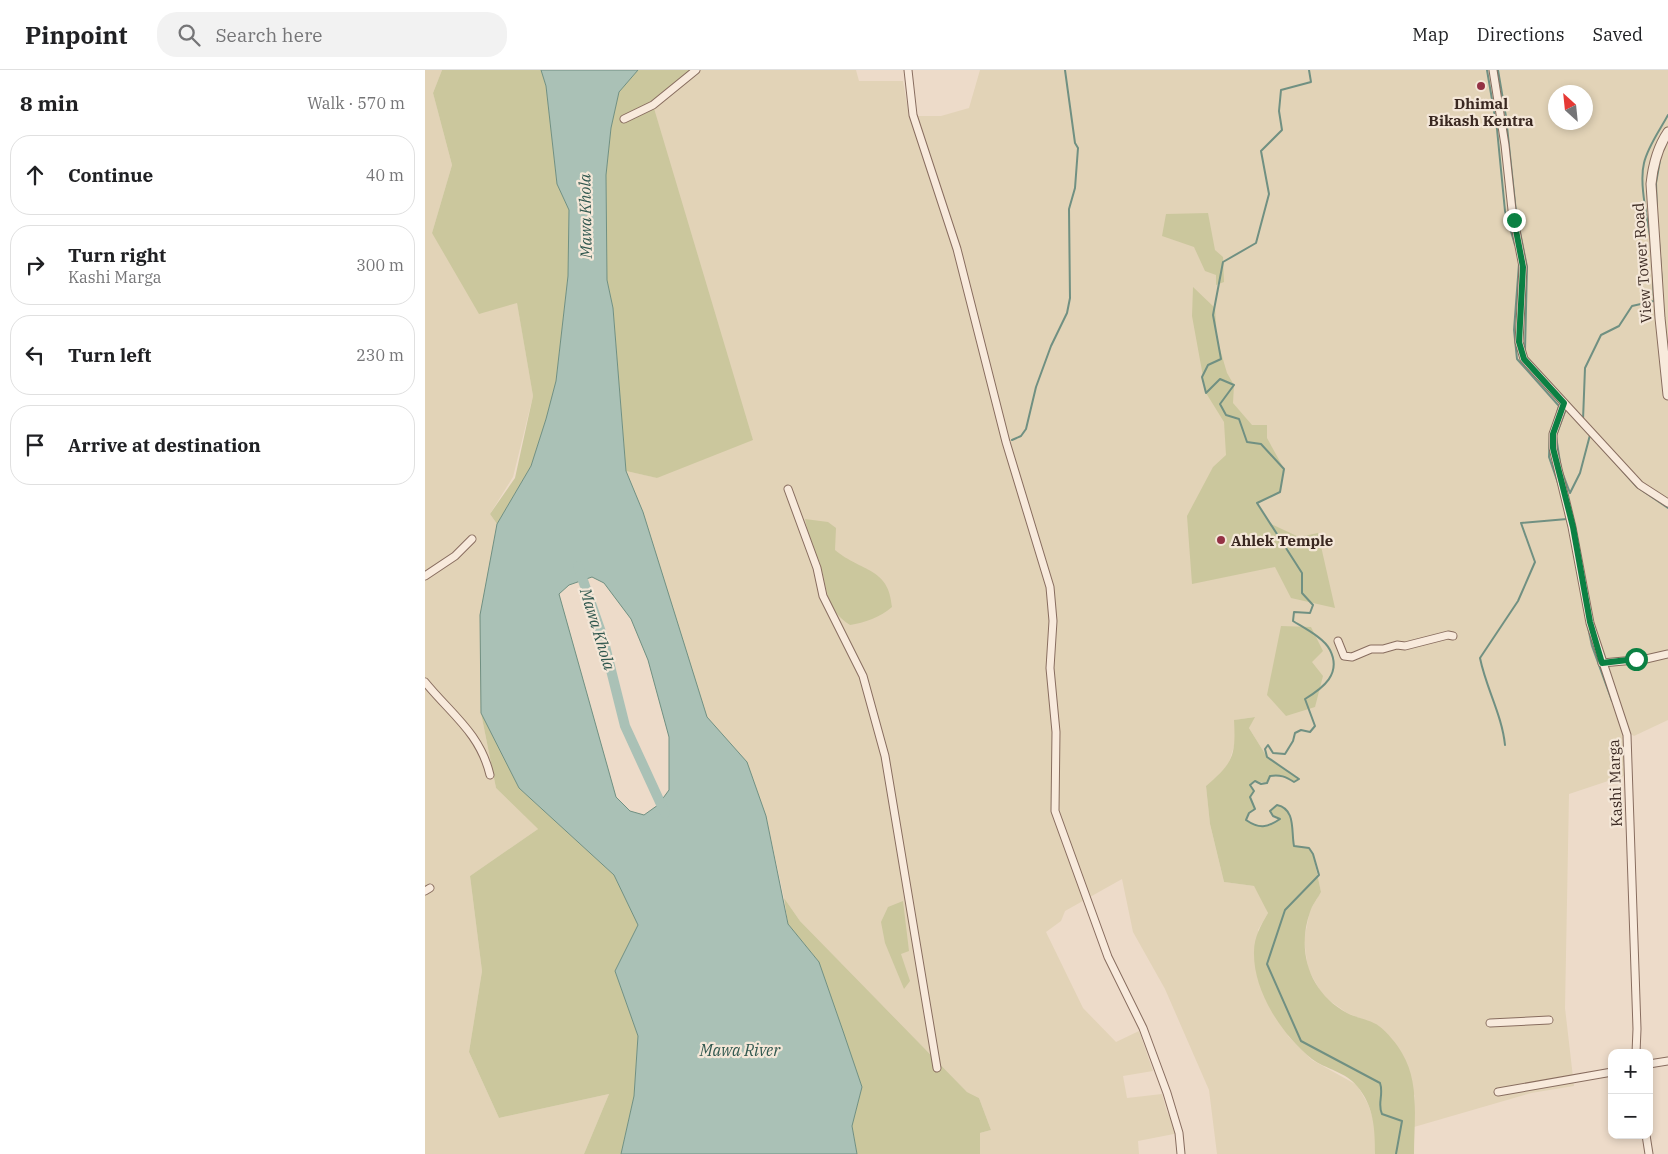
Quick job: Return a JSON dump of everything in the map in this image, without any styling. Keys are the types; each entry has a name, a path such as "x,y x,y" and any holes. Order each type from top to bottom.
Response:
{"street":[{"path":"624,119 653,105 696,70"},
{"path":"908,70 913,115 957,249 994,401 1050,587 1053,621 1051,668 1056,732 1055,811 1107,957 1143,1028 1160,1074 1179,1133 1181,1154"},
{"path":"1493,70 1505,145 1512,210 1523,267 1519,342 1524,359 1640,485 1668,504"},
{"name":"View Tower Road","path":"1668,132 1661,143 1653,164 1651,184 1661,328 1668,395"},
{"name":"Kashi Marga","path":"1564,403 1553,434 1553,448 1573,527 1590,622 1627,735 1636,1049"},
{"path":"788,489 817,568 823,596 863,676 885,756 937,1068"},
{"path":"425,576 455,556 472,539"},
{"path":"1338,640 1344,656 1351,657 1371,649 1383,649 1397,645 1405,646 1448,635 1453,636"},
{"path":"1602,663 1646,659 1668,654"},
{"path":"425,682 475,738 485,755 490,776"},
{"path":"1490,1023 1549,1020"},
{"path":"1653,1063 1668,1061"},
{"path":"1498,1092 1608,1073"},
{"path":"1647,1139 1649,1154"}],"shaded area":[{"path":"425,70 442,70 433,93 452,165 432,233 517,302 533,396 513,477 490,514 497,524 480,615 481,713 496,788 538,829 470,876 482,971 469,1052 499,1118 609,1094 584,1154 425,1154"},
{"path":"442,70 541,70 546,86 557,184 569,210 568,276 556,381 531,466 497,524 490,514 515,478 533,396 517,303 479,314 432,233 452,165 433,93"},
{"path":"638,70 692,70 653,105 753,440 657,478 626,471 613,308 607,280 606,175 611,128 619,92"},
{"path":"692,70 856,70 859,81 903,81 909,116 941,116 969,108 980,70 1668,70 1668,720 1634,736 1626,731 1626,775 1569,794 1565,1008 1574,1086 1531,1093 1414,1127 1415,1096 1379,1026 1347,1013 1323,996 1308,969 1304,940 1310,910 1321,892 1313,854 1309,848 1294,846 1292,836 1280,819 1270,826 1260,828 1246,820 1250,785 1277,774 1294,782 1288,770 1267,757 1249,728 1254,717 1235,720 1235,743 1227,769 1206,786 1210,824 1224,882 1254,886 1264,902 1268,913 1258,930 1288,1036 1312,1060 1357,1085 1368,1104 1375,1125 1375,1154 1217,1154 1209,1090 1165,989 1133,932 1122,879 1065,911 1061,921 1046,932 1083,1008 1116,1042 1139,1031 1153,1071 1123,1076 1127,1098 1162,1094 1167,1112 1179,1133 1138,1141 1139,1154 980,1154 980,1133 991,1130 979,1098 967,1092 800,921 784,898 766,816 747,762 707,717 643,512 626,471 658,478 653,105"},
{"path":"1208,213 1215,250 1223,257 1224,282 1216,285 1216,275 1205,271 1194,247 1162,236 1166,214"},
{"path":"1193,287 1215,308 1217,339 1227,373 1234,385 1233,403 1252,425 1267,425 1267,438 1284,469 1280,492 1257,504 1269,523 1299,537 1318,533 1335,608 1291,598 1275,567 1192,584 1187,516 1213,467 1226,455 1224,422 1206,393 1192,316"},
{"path":"805,519 828,522 836,528 835,550 880,577 890,594 892,607 888,611 878,617 850,625 841,618 831,603 818,558 813,555"},
{"path":"1281,626 1311,627 1323,651 1312,662 1323,676 1315,707 1286,716 1267,695"},
{"path":"481,713 519,788 614,875 638,925 615,971 638,1036 634,1096 621,1154 584,1154 609,1094 499,1118 469,1052 482,971 470,876 538,829 496,788"},
{"path":"1255,717 1249,728 1267,757 1299,779 1294,782 1283,776 1274,775 1270,776 1267,783 1255,781 1250,784 1254,791 1250,797 1255,809 1249,813 1246,820 1263,827 1271,825 1280,819 1273,816 1270,811 1277,805 1283,807 1290,816 1294,846 1309,848 1313,854 1321,892 1311,909 1306,927 1305,942 1309,970 1315,983 1334,1005 1347,1013 1379,1026 1392,1038 1402,1053 1408,1065 1414,1089 1414,1154 1375,1154 1372,1118 1363,1094 1347,1077 1312,1059 1290,1038 1271,1011 1258,982 1254,947 1258,931 1268,913 1254,886 1224,882 1210,824 1206,786 1222,771 1231,758 1234,742 1234,720"},
{"path":"784,898 800,921 967,1092 979,1098 991,1130 980,1133 980,1154 857,1154 852,1126 862,1087 819,962 788,924"},
{"path":"903,901 909,951 901,954 910,981 904,989 885,943 881,922 888,907"}],"water":[{"name":"Mawa River","path":"541,70 638,70 619,92 611,128 606,175 607,280 613,308 626,471 643,512 707,717 747,762 766,816 788,924 819,962 862,1087 852,1126 857,1154 621,1154 634,1096 638,1036 615,971 638,925 614,875 519,788 481,713 480,615 497,524 531,466 546,419 556,381 568,276 569,210 557,184 546,86","holes":["592,577 604,583 631,619 648,660 669,737 669,790 658,805 644,815 630,811 616,797 559,594 569,585"]}],"waterway":[{"path":"1012,440 1021,436 1026,429 1036,387 1051,346 1067,313 1070,298 1069,209 1075,188 1078,148 1075,143 1065,70"},
{"path":"1309,70 1311,82 1281,90 1279,111 1282,130 1261,151 1269,194 1256,243 1223,262 1213,315 1221,359 1208,365 1202,377 1206,393 1220,379 1234,385 1220,404 1226,415 1239,419 1247,442 1261,444 1284,469 1280,492 1257,503 1302,573 1302,593 1313,605 1310,613 1294,612 1293,621 1323,641 1330,650 1334,666 1329,679 1324,685 1305,699 1315,726 1310,732 1301,730 1295,733 1293,741 1285,754 1273,753 1268,745 1265,749 1267,757 1299,779 1294,782 1283,776 1274,775 1270,776 1267,783 1261,784 1255,781 1250,785 1254,791 1250,797 1255,809 1249,813 1246,820 1255,825 1267,826 1280,819 1273,816 1270,811 1277,805 1283,807 1290,816 1294,846 1309,848 1313,854 1319,875 1285,910 1267,964 1301,1041 1380,1083 1382,1114 1402,1121 1396,1154"},
{"path":"1487,70 1497,129 1505,211 1515,245"},
{"path":"1498,70 1506,117 1516,212 1527,267 1525,350"},
{"path":"1650,236 1642,180 1644,163 1648,150 1668,115"},
{"path":"1657,213 1656,183 1660,160"},
{"path":"1659,242 1662,285"},
{"path":"1519,264 1514,330 1517,359 1559,406 1553,425"},
{"path":"1583,420 1585,368 1601,335 1619,326 1632,306 1654,301 1653,281"},
{"path":"1566,409 1590,435 1580,473 1570,493 1561,469 1556,436 1566,409"},
{"path":"1550,432 1549,457 1559,486"},
{"path":"1602,448 1637,487 1668,508"},
{"path":"1505,745 1501,723 1480,658 1518,601 1535,562 1521,523 1567,519"},
{"name":"Mawa Khola","path":"578,566 603,638 625,726 665,813"},
{"path":"1588,627 1592,646 1612,701"}],"place":[{"name":"Dhimal Bikash Kentra","path":"1481,86"},
{"name":"Ahlek Temple","path":"1221,540"}],"route":[{"path":"1514,220 1523,267 1519,342 1524,359 1564,403 1553,434 1553,448 1573,527 1590,622 1602,663 1636,659"}]}
